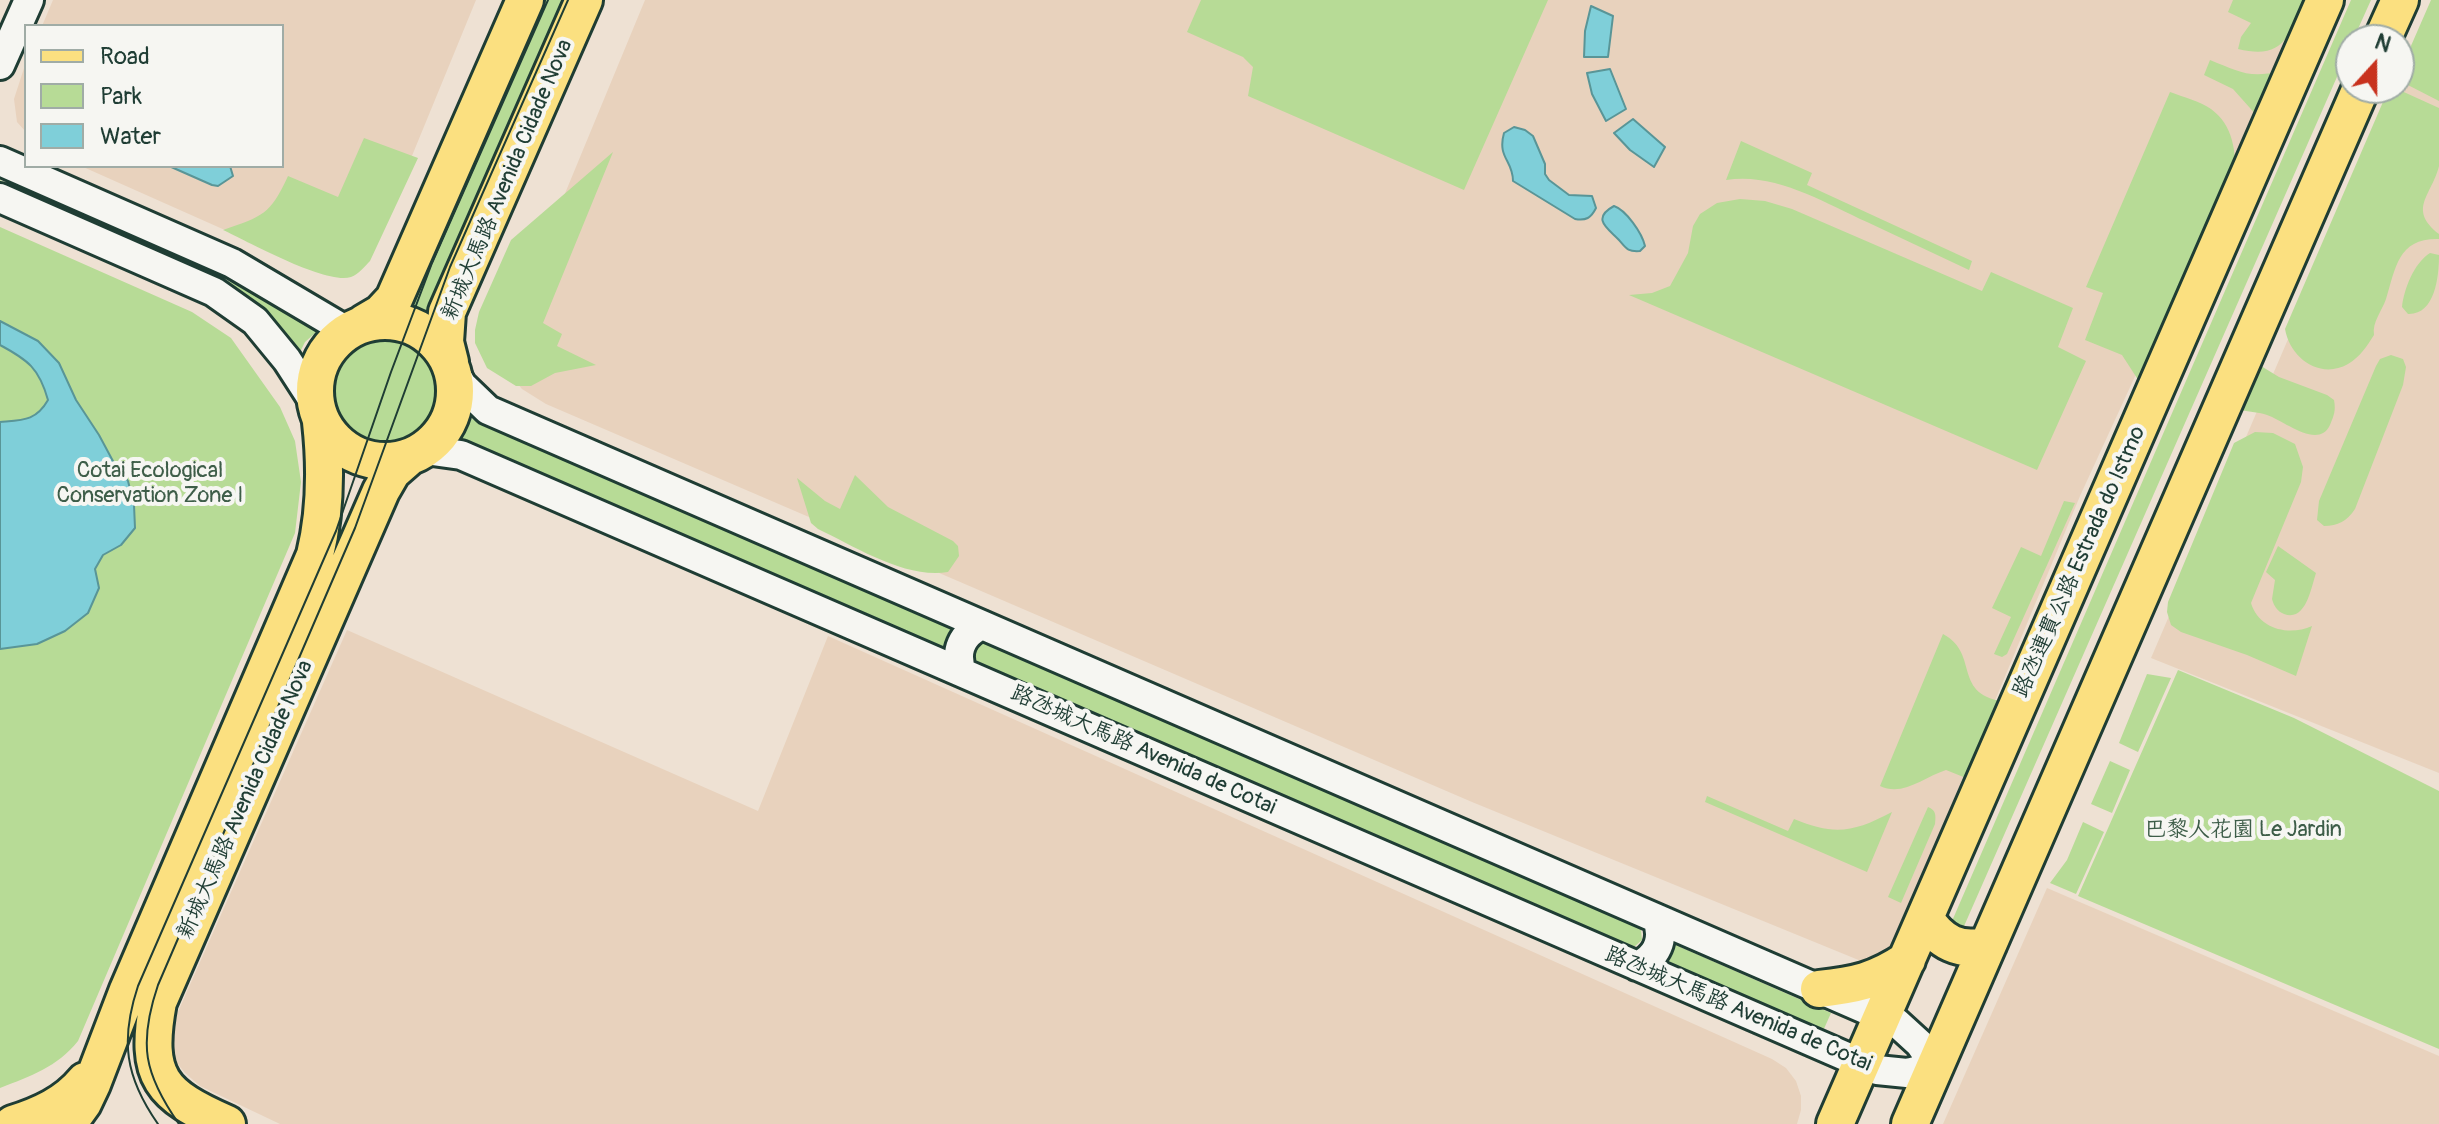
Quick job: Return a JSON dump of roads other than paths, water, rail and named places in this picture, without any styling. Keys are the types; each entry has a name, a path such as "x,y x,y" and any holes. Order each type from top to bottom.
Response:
{"main road":[{"path":"356,327 385,320 405,323 424,331 439,345 452,366 457,392 453,414 442,435 416,454 378,461 349,451 333,438 319,413 315,384 320,363 331,345 356,327 381,313 394,299 525,0"},
{"name":"新城大馬路 Avenida Cidade Nova","path":"452,366 445,342 447,312 584,0"},
{"name":"路氹連貫公路 Estrada do Istmo","path":"1835,1124 2325,0"},
{"path":"2389,24 2400,0"},
{"path":"1910,1124 2354,104"},
{"name":"新城大馬路 Avenida Cidade Nova","path":"68,1124 83,1103 315,555 326,491 319,413"},
{"name":"新城大馬路 Avenida Cidade Nova","path":"227,1124 189,1107 172,1095 161,1078 153,1038 158,1002 381,491 392,472 416,454"},
{"path":"1925,918 1933,932 1945,942 1974,949 1988,945"},
{"path":"1819,989 1883,977 1907,960"},
{"path":"13,1124 39,1116 71,1096 93,1068 109,1037"}],"street":[{"path":"0,65 29,0"},
{"path":"0,145 24,168"},
{"path":"0,161 232,263 356,327"},
{"path":"24,168 38,177"},
{"path":"0,182 39,200 102,243"},
{"path":"0,198 214,292 255,321 287,360 319,413"},
{"path":"452,366 467,392 488,410 1882,1016 1897,1023 1920,1044 1935,1066"},
{"name":"路氹城大馬路 Avenida de Cotai","path":"416,454 461,455 1862,1064 1893,1073 1915,1072 1935,1066"},
{"path":"962,672 958,657 960,646 969,632 982,625"},
{"path":"1637,966 1650,958 1659,944 1661,933 1657,919"}],"water":[{"path":"1591,6 1613,16 1608,57 1584,57 1585,31"},
{"path":"1610,69 1626,109 1606,121 1592,94 1587,73"},
{"path":"1633,119 1665,147 1654,167 1630,150 1614,133"},
{"path":"1514,127 1533,136 1549,180 1569,195 1592,196 1596,208 1590,216 1575,219 1513,181 1502,141 1504,133"},
{"path":"174,168 231,168 233,176 218,186"},
{"path":"1614,206 1637,229 1645,246 1640,251 1627,249 1604,224 1603,215"},
{"path":"0,321 38,341 59,363 76,400 128,481 135,528 121,545 103,555 95,569 99,588 88,613 65,631 37,644 0,649 0,422 34,416 48,400 41,380 31,366 0,345"}],"tram line":[{"path":"158,1124 138,1090 129,1058 129,1024 138,986 336,531 432,263 548,0"},
{"path":"179,1124 158,1089 148,1058 148,1025 158,985 355,528 450,267 568,0"}],"park label":[{"name":"Cotai Ecological Conservation Zone I","path":"150,484"},
{"name":"巴黎人花園 Le Jardin","path":"2243,830"}]}
